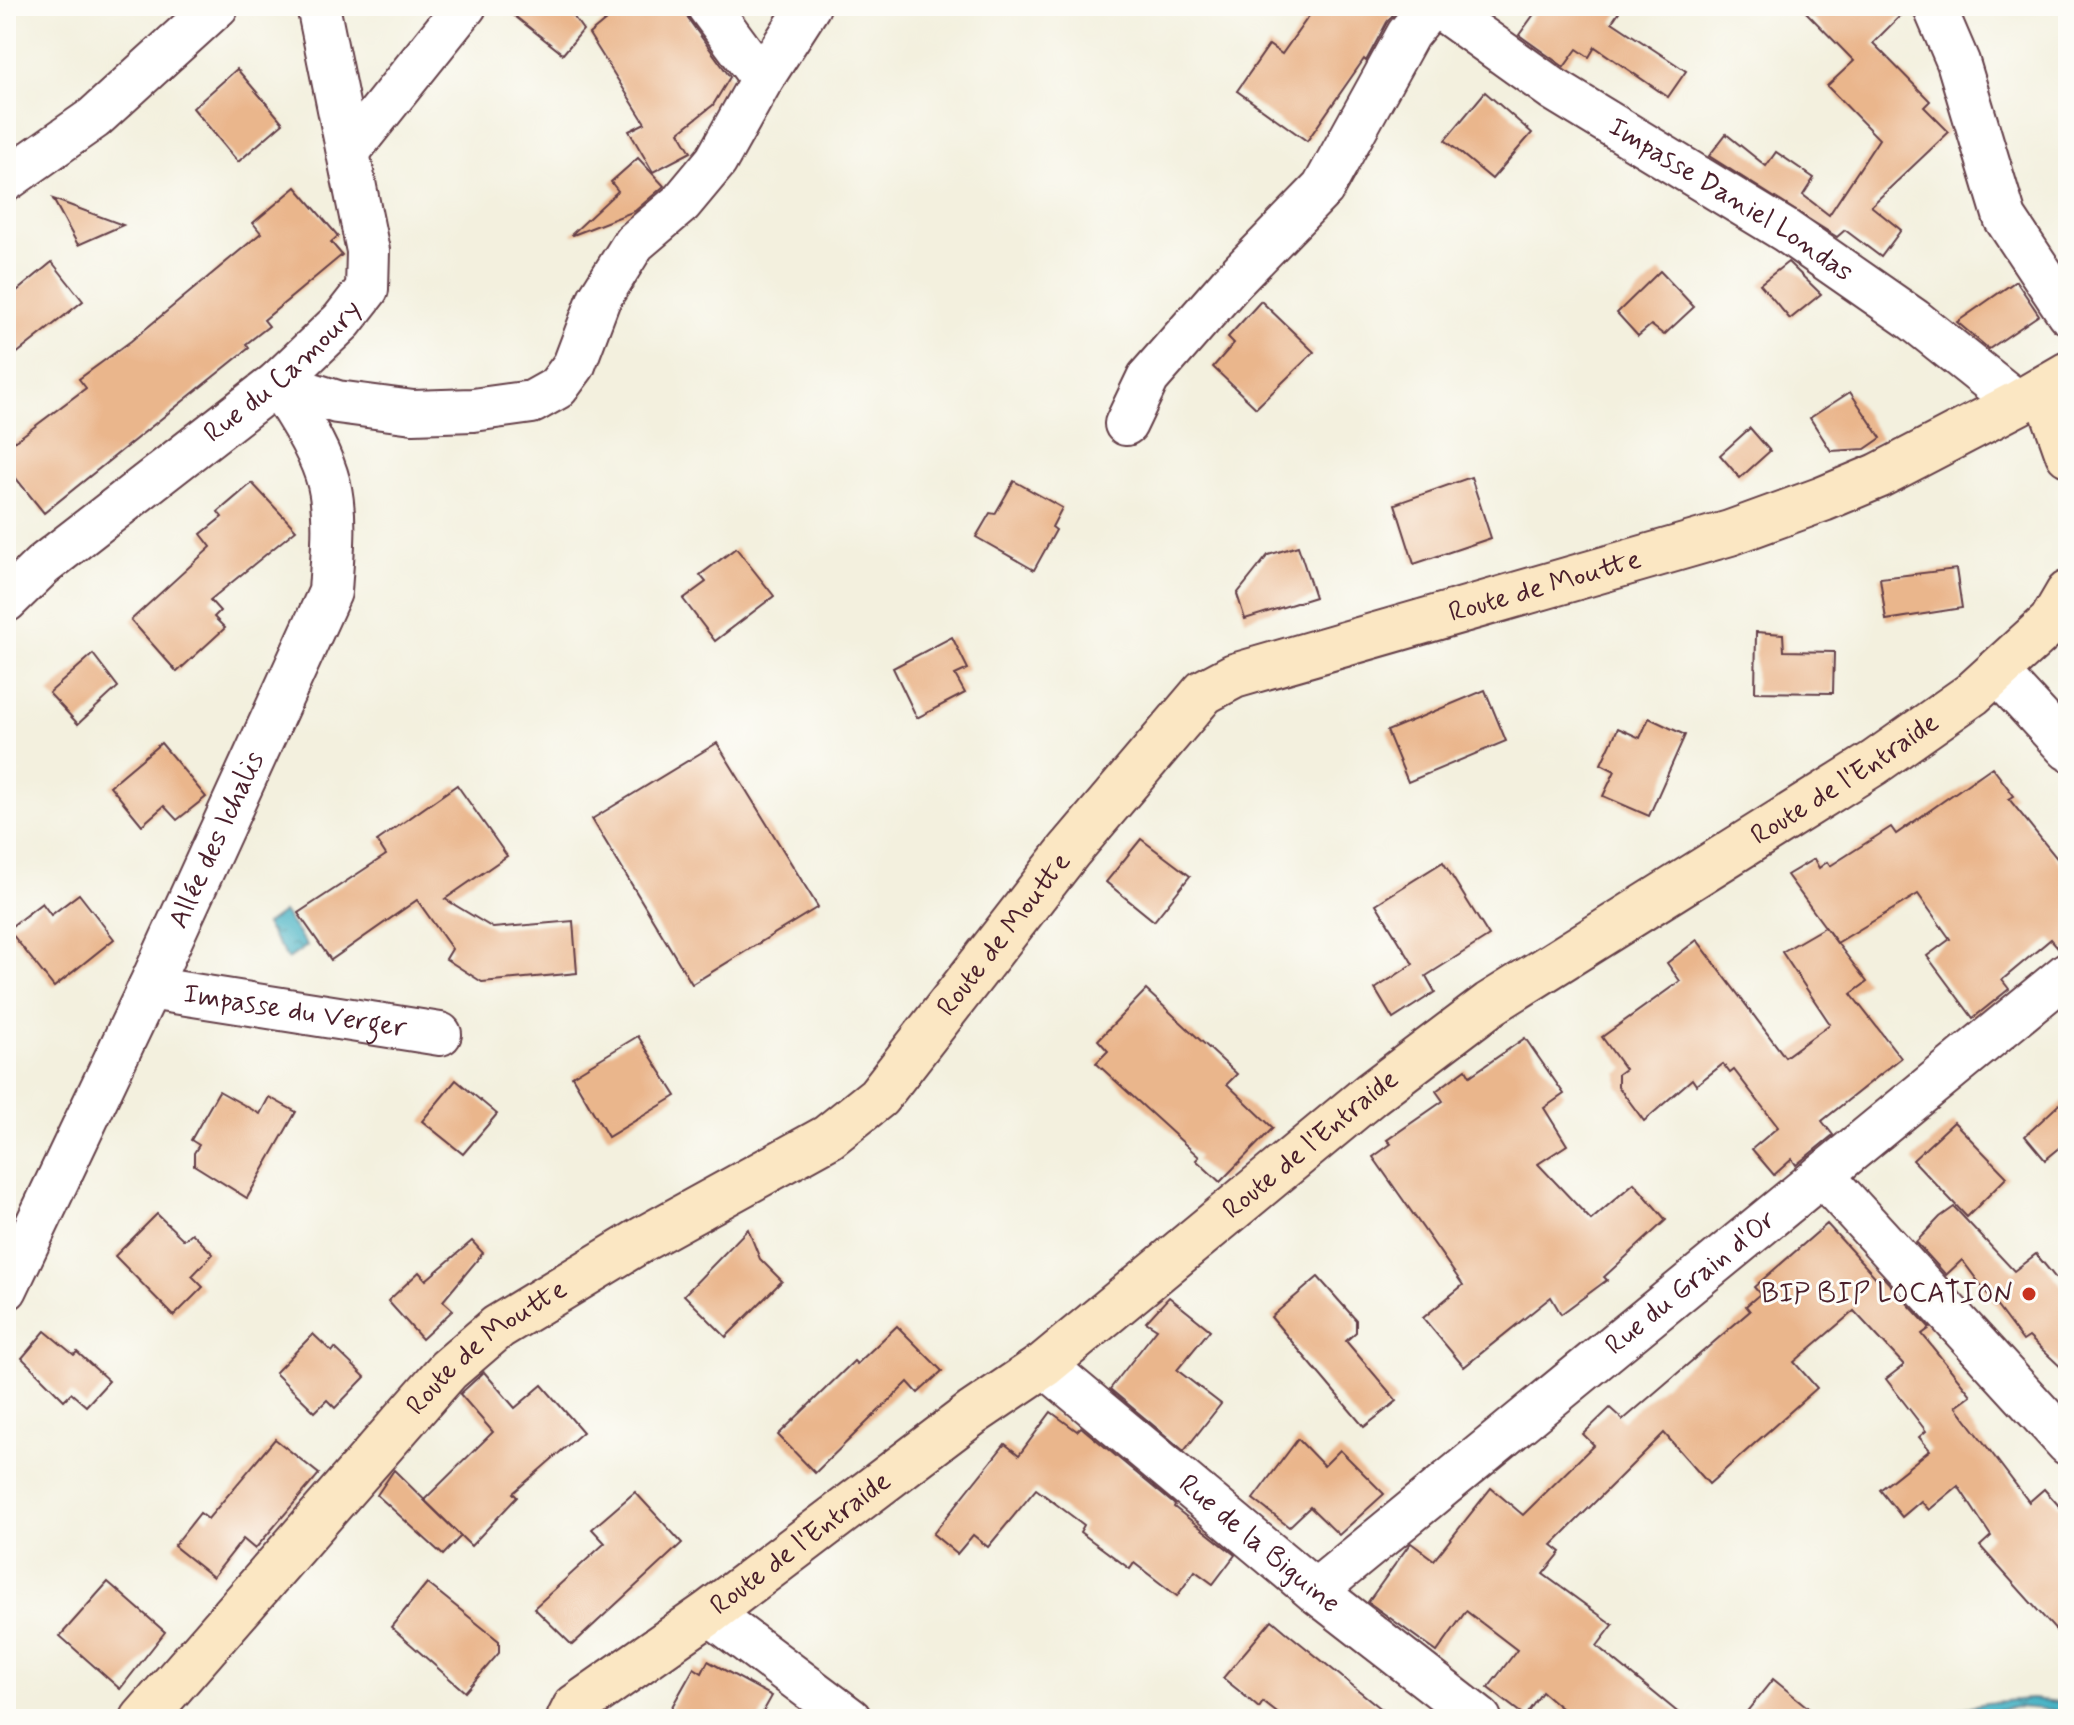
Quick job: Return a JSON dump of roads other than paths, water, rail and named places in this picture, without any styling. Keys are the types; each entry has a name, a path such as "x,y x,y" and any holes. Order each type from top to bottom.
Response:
{"main road":[{"path":"2044,388 2068,454"},
{"name":"Route de Moutte","path":"143,1719 448,1370 498,1327 643,1239 828,1137 878,1097 1069,851 1204,692 1234,676 1730,533 1878,476 2044,388"},
{"name":"Route de l'Entraide","path":"569,1719 575,1707 709,1613 973,1413 1044,1365 1371,1094 1490,1004 1874,763 1972,694 2051,622 2068,593"}],"street":[{"path":"6,180 94,118 217,6"},
{"name":"Rue du Camoury","path":"6,601 43,565 277,383 342,321 367,289 368,251 318,6"},
{"path":"349,151 465,6"},
{"path":"708,6 762,79"},
{"path":"277,383 337,402 413,412 473,410 532,402 557,388 574,365 599,299 634,243 681,203 716,161 762,79 809,6"},
{"path":"1126,424 1148,378 1232,282 1323,188 1408,34 1434,6"},
{"name":"Impasse Daniel Londas","path":"1434,6 1553,89 1786,231 1914,320 2044,388"},
{"path":"1934,6 1958,62 2005,218 2068,313"},
{"name":"Allée des Ichalis","path":"6,1289 149,988 330,592 333,531 329,485 313,445 277,383"},
{"path":"1997,672 2068,749"},
{"name":"Rue du Grain d'Or","path":"1315,1591 2068,973"},
{"name":"Impasse du Verger","path":"149,988 440,1034"},
{"path":"1822,1175 2068,1444"},
{"name":"Rue de la Biguine","path":"1044,1365 1315,1591 1480,1719"},
{"path":"709,1613 850,1719"}],"water":[{"path":"283,912 307,946 288,959 265,925"},
{"path":"2032,1699 2068,1703 2068,1711 2017,1707 1983,1712 1963,1719 1935,1719 1971,1706"}],"place":[{"name":"BIP BIP LOCATION","path":"2029,1294"}]}
